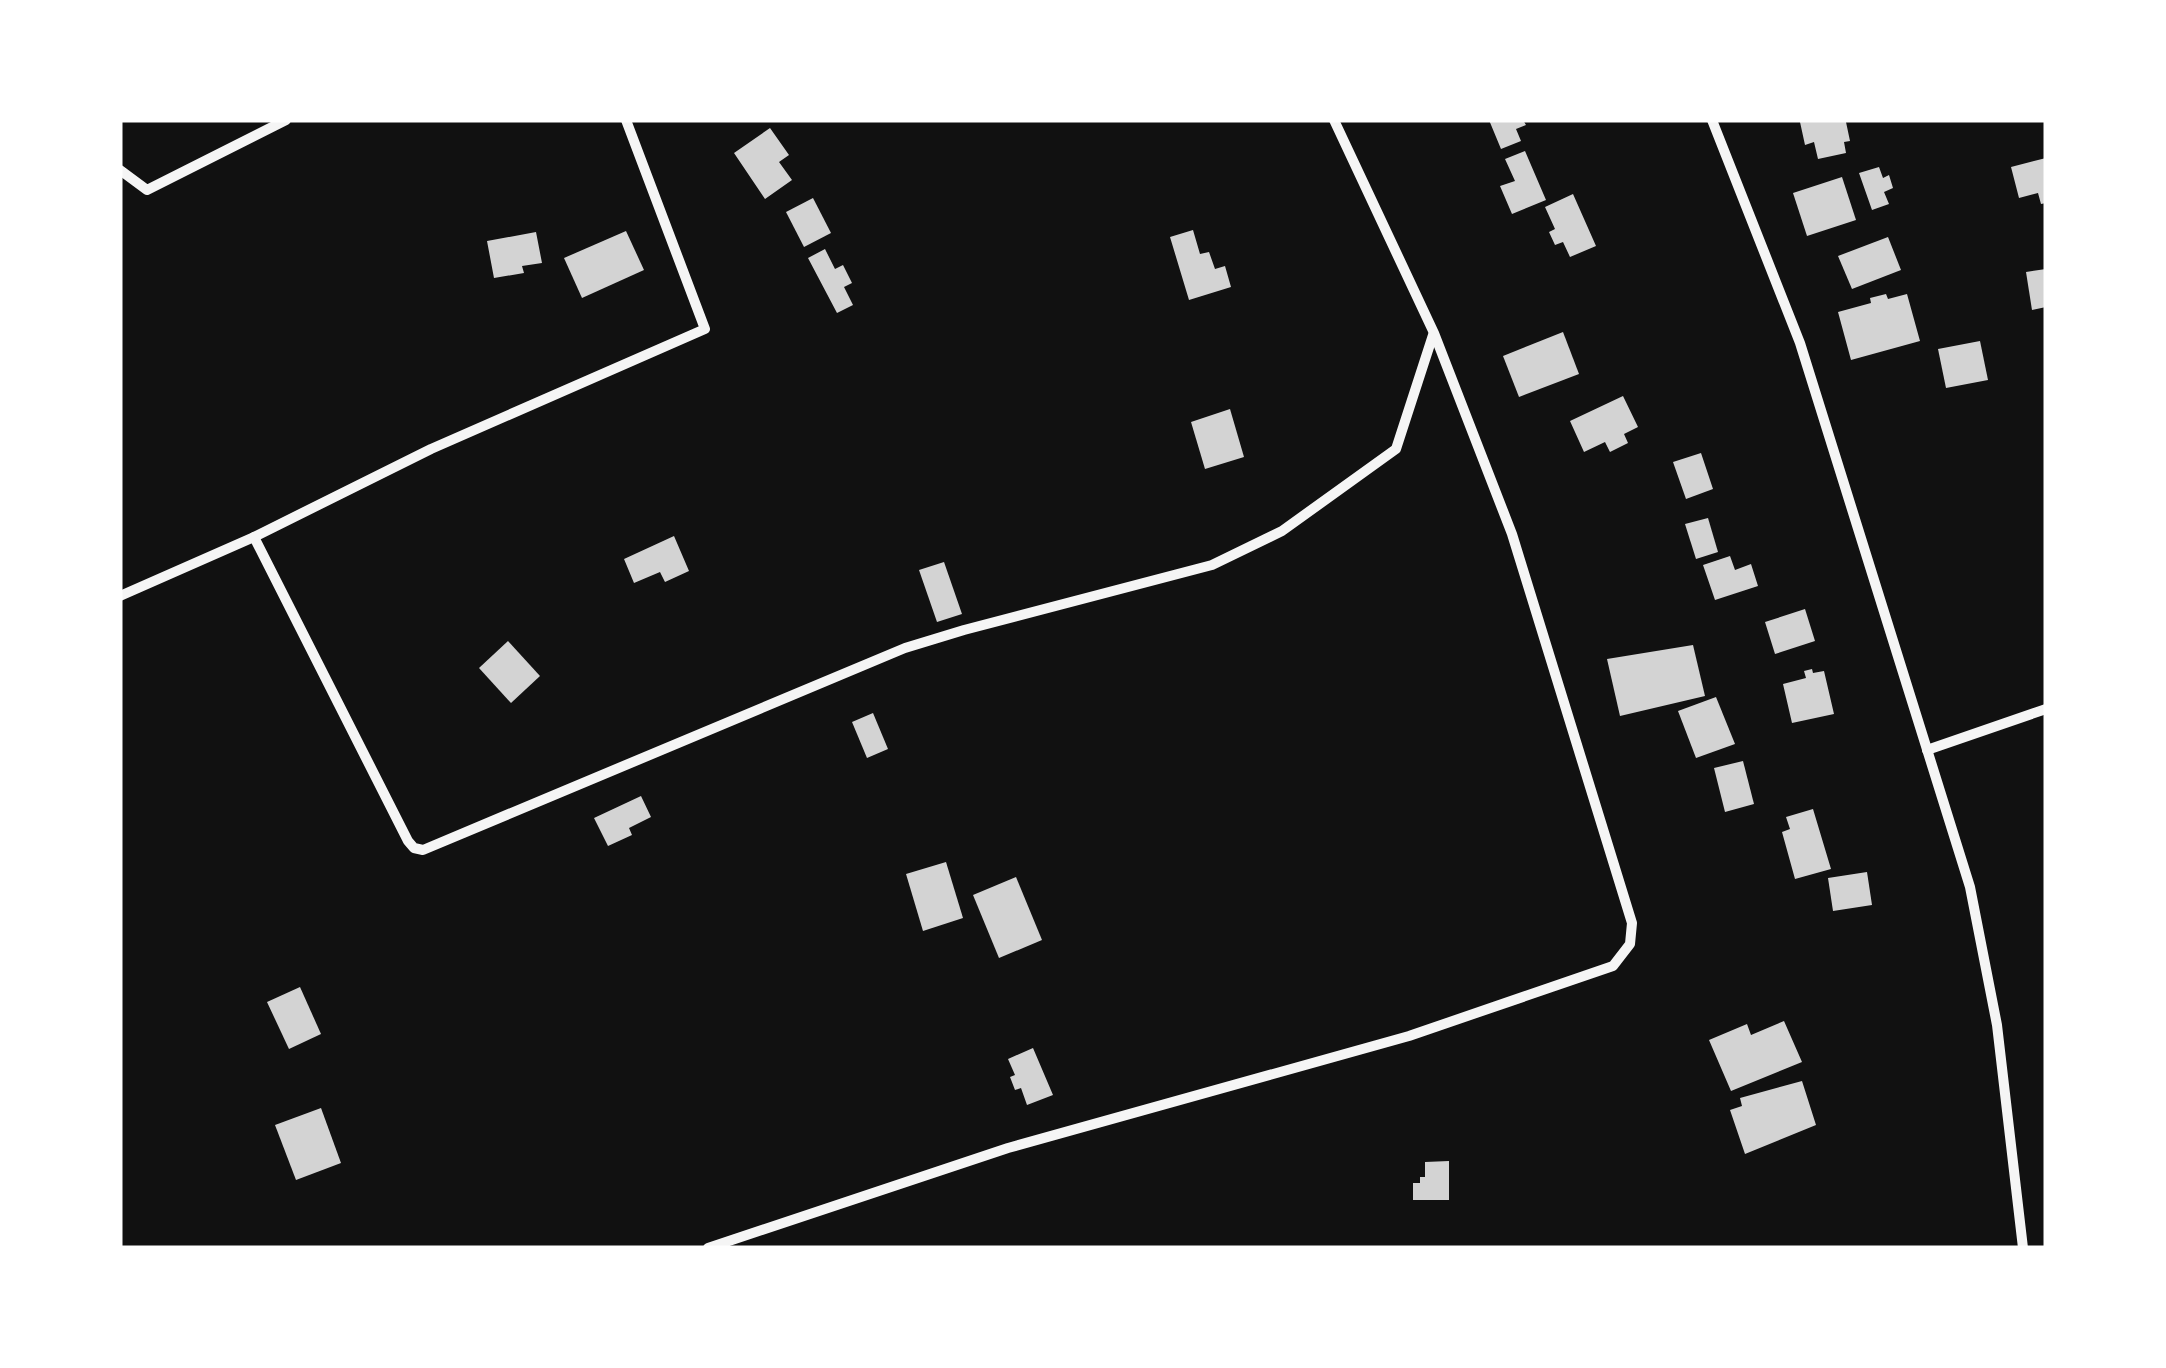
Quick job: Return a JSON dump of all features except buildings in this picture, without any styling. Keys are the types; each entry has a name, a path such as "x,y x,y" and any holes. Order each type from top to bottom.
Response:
{"street":[{"path":"120,170 147,190 286,120"},
{"path":"120,596 254,537 431,449 705,329 626,120"},
{"path":"708,1248 1008,1148 1408,1036 1613,966 1630,944 1632,923 1512,534 1434,333 1334,120"},
{"path":"1712,120 1800,343 1970,887 1997,1025 2024,1248"},
{"path":"254,537 408,841 423,850 905,648 1212,566 1256,545 1282,531 1396,449 1434,333"},
{"path":"1927,750 2046,709"}]}
